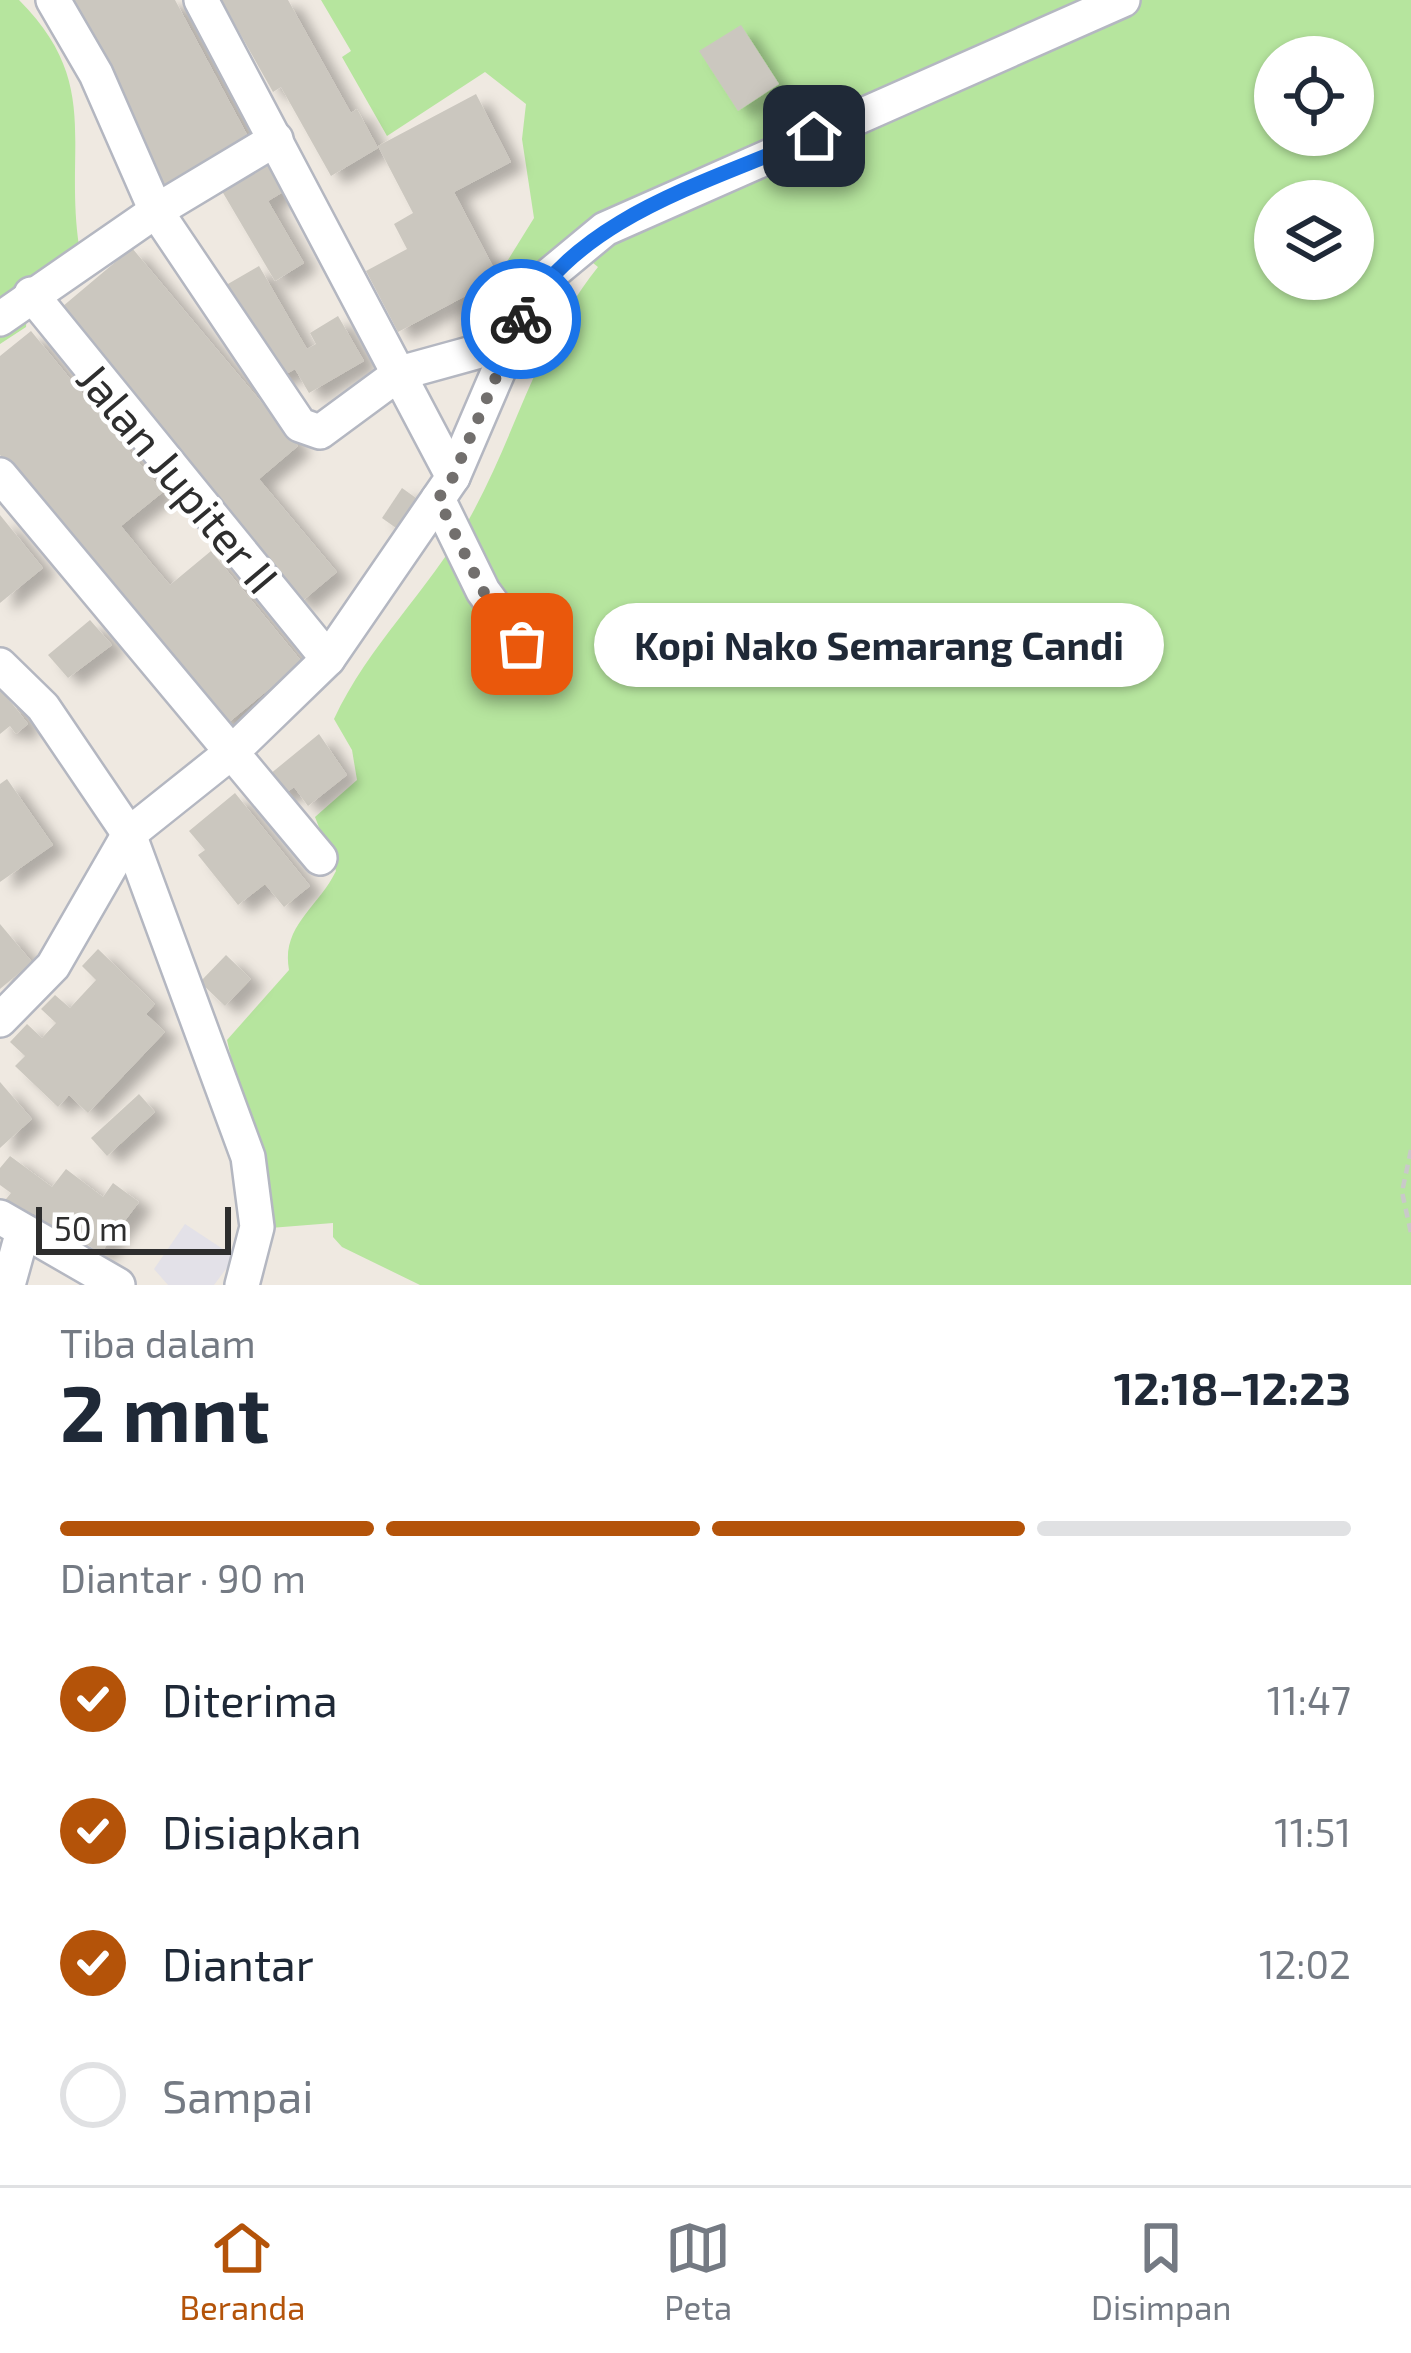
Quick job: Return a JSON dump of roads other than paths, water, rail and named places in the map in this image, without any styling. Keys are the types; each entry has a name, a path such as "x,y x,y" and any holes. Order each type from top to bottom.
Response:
{"street":[{"path":"53,0 96,74 156,211 300,425 320,431 400,373 509,343"},
{"path":"201,0 400,373 483,591 522,644"},
{"path":"0,1020 52,965 129,834 233,751 328,659 445,488 509,343 548,277 605,229 1123,0"},
{"path":"0,319 156,211 276,140"},
{"name":"Jalan Jupiter II","path":"31,294 328,659"},
{"path":"0,475 320,857"},
{"path":"0,665 43,707 129,834 248,1157 257,1227 242,1285"},
{"path":"8,1285 12,1224 118,1285"}],"place":[{"name":"Kopi Nako Semarang Candi","path":"522,644"}]}
